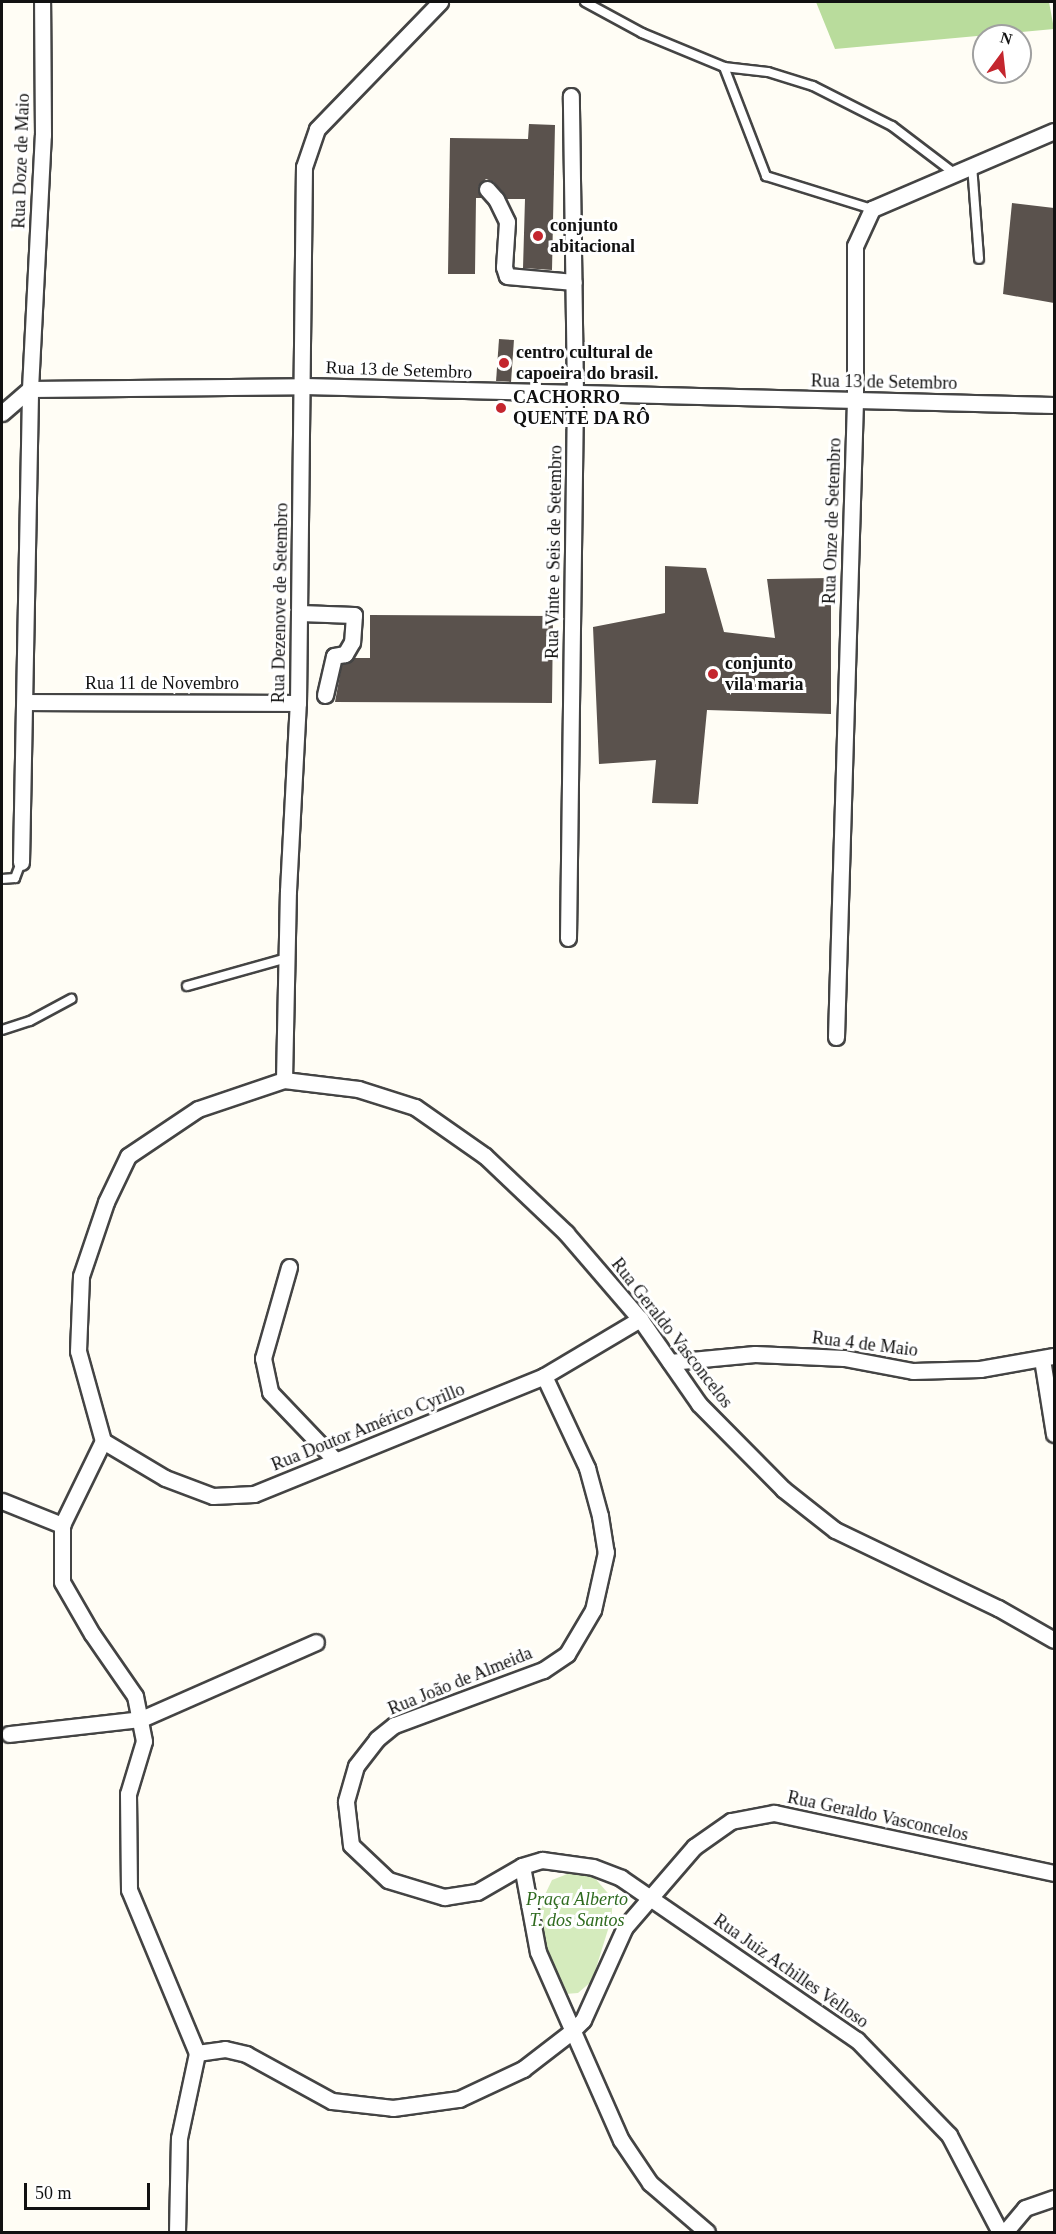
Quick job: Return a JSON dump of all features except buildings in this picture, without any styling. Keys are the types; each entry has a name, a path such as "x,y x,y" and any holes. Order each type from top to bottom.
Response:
{"street":[{"name":"Rua Doze de Maio","path":"21,862 30,389 43,135 42,2"},
{"name":"Rua Dezenove de Setembro","path":"284,1080 300,613 304,386 304,167 317,129 440,2"},
{"name":"Rua Vinte e Seis de Setembro","path":"568,938 575,394 571,96"},
{"path":"872,209 1054,131"},
{"path":"487,189 496,199 507,222 504,267 507,276 574,282"},
{"name":"Rua Onze de Setembro","path":"836,1037 855,401 855,246 872,209"},
{"name":"Rua 13 de Setembro","path":"30,389 304,386 1054,405"},
{"path":"2,412 30,389"},
{"path":"300,613 354,615 352,642 345,654 334,656 325,695"},
{"name":"Rua 11 de Novembro","path":"25,702 298,703"},
{"name":"Rua Geraldo Vasconcelos","path":"103,1441 78,1351 81,1276 106,1202 128,1156 198,1109 284,1080 358,1089 415,1107 485,1156 526,1194 566,1233 640,1319 699,1404 783,1489 835,1530 998,1608 1054,1640"},
{"path":"289,1267 263,1358 270,1392 336,1461"},
{"name":"Rua Doutor Américo Cyrillo","path":"103,1441 165,1478 213,1496 254,1494 544,1376 640,1319"},
{"name":"Rua 4 de Maio","path":"670,1362 755,1354 844,1358 913,1371 980,1369 1048,1357"},
{"path":"1048,1357 1054,1434"},
{"name":"Rua João de Almeida","path":"522,1866 477,1892 444,1897 388,1880 351,1845 346,1802 356,1766 394,1725 543,1670 567,1654 592,1610 606,1552 600,1516 587,1468 544,1376"},
{"path":"103,1441 62,1525 62,1582 92,1634 135,1696 141,1719 144,1742 128,1794 129,1890 197,2053 179,2138 177,2232"},
{"path":"2,1501 62,1525"},
{"path":"9,1734 141,1719 316,1642"},
{"name":"Rua Geraldo Vasconcelos","path":"652,1898 694,1847 731,1821 774,1813 1054,1873"},
{"path":"197,2053 225,2049 246,2054 332,2101 393,2109 459,2099 523,2069 571,2032 583,2020 625,1927 652,1898 621,1878 593,1868 542,1860 522,1866 537,1952 571,2032 621,2140 650,2183 707,2232"},
{"name":"Rua Juiz Achilles Velloso","path":"652,1898 857,2040 949,2135 1000,2232"},
{"path":"1005,2232 1025,2208 1054,2198"}],"lane":[{"path":"585,2 642,33 724,68 768,72 813,86 892,126 954,173"},
{"path":"724,68 766,176 872,209"},
{"path":"972,165 979,258"},
{"path":"2,879 15,878 21,862"},
{"path":"187,986 287,958"},
{"path":"2,1030 30,1021 71,999"}],"green space":[{"path":"816,2 1049,2 1054,29 1032,31 1032,24 972,24 972,36 835,49"},
{"name":"Praça Alberto T. dos Santos","path":"575,1871 593,1876 613,1899 611,1920 592,1981 578,1993 565,1994 549,1971 540,1905 552,1880"}],"place":[{"name":"conjunto abitacional","path":"538,236"},
{"name":"centro cultural de capoeira do brasil.","path":"504,363"},
{"name":"CACHORRO QUENTE DA RÔ","path":"501,408"},
{"name":"conjunto vila maria","path":"713,674"}]}
